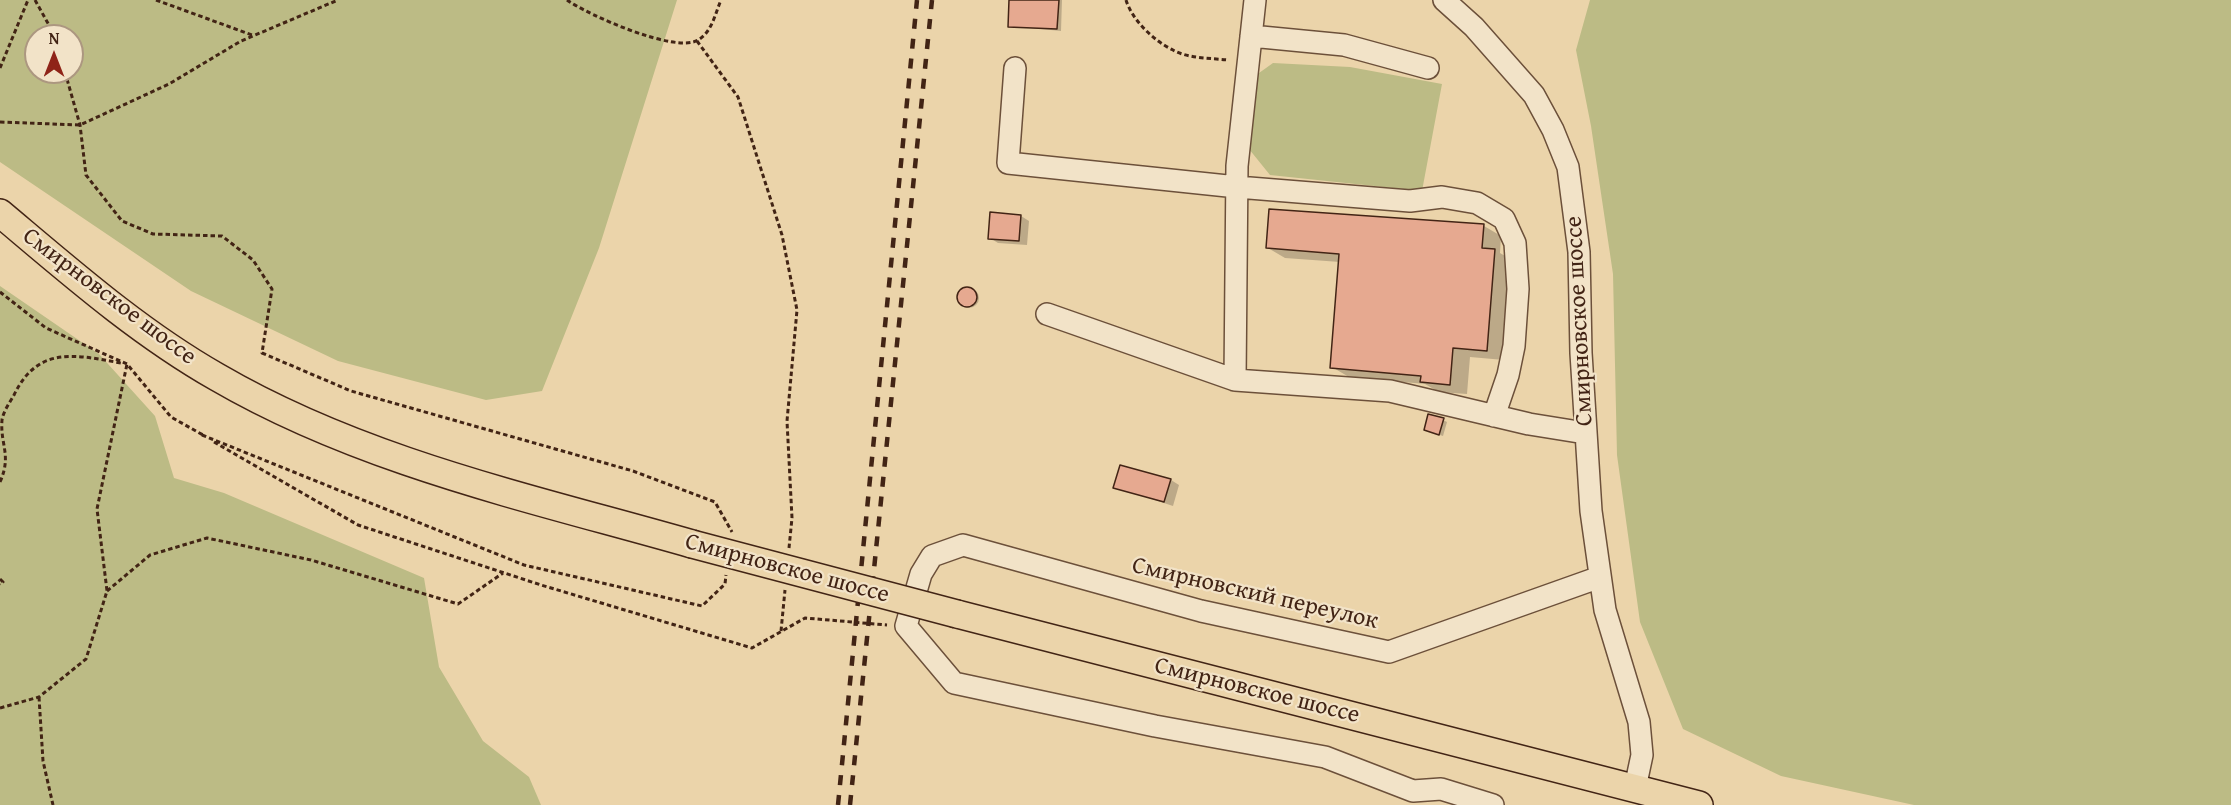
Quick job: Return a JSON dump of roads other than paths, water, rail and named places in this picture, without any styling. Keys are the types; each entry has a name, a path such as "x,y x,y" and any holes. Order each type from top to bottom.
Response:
{"main road":[{"name":"Смирновское шоссе","path":"0,213 93,291 159,341 218,378 287,413 365,447 446,474 692,544 1699,805"}],"street":[{"path":"1234,380 1237,187 1255,0"},
{"name":"Смирновское шоссе","path":"1444,0 1474,27 1534,95 1553,130 1568,168 1579,252 1585,433 1600,577 1605,610 1639,722 1642,755 1635,788"},
{"path":"1251,36 1344,45 1428,68"},
{"path":"1015,68 1008,163 1237,187 1410,201 1442,198 1477,203 1504,219 1515,243 1518,289 1514,346 1508,375 1494,416"},
{"path":"1047,314 1234,380 1390,391 1494,416 1585,433"},
{"name":"Смирновский переулок","path":"1493,805 1441,789 1413,791 1325,757 1155,726 954,683 906,626 921,574 932,556 963,545 1201,611 1389,651 1600,577"}],"railway":[{"path":"838,805 917,0"},
{"path":"850,805 932,0"}]}
